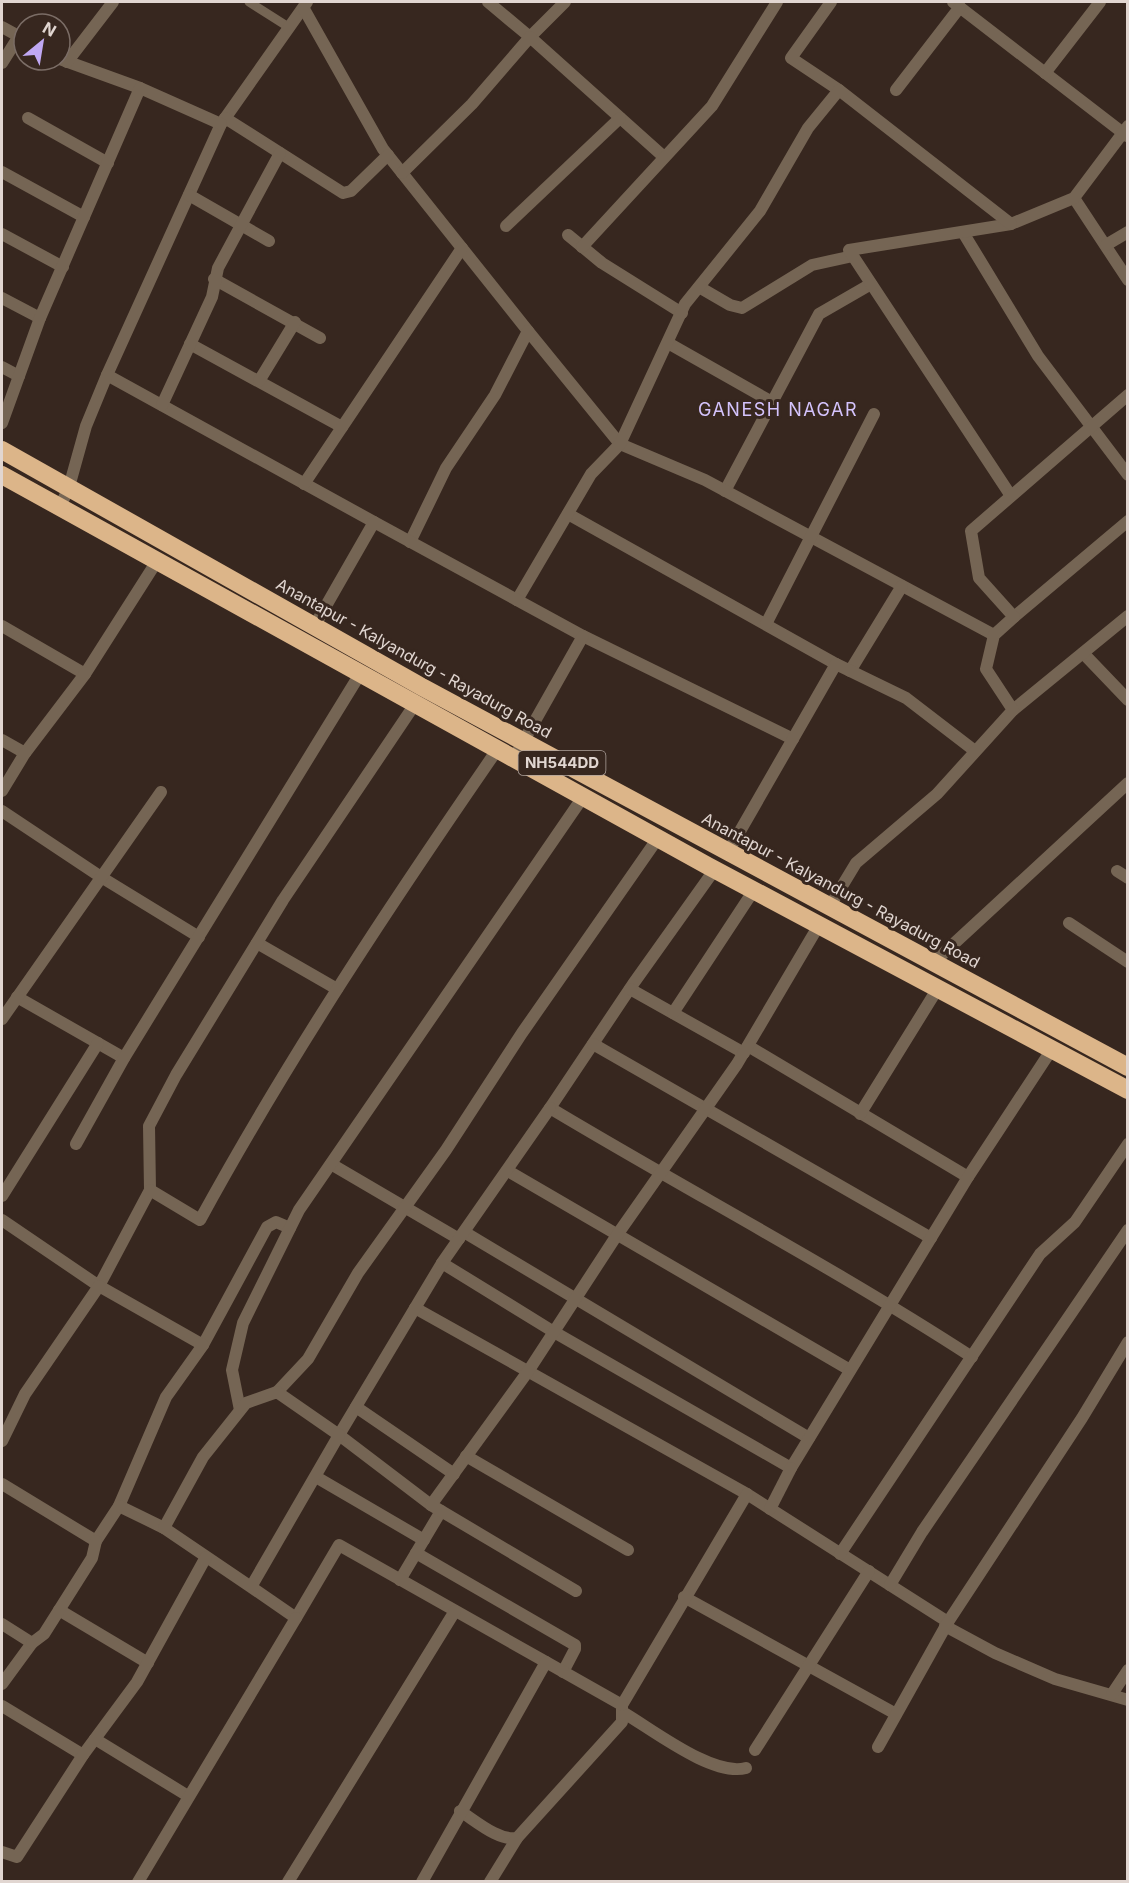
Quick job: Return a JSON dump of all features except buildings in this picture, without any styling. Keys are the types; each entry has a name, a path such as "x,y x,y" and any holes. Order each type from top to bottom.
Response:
{"highway":[{"name":"Anantapur - Kalyandurg - Rayadurg Road","path":"2,450 524,742 1128,1067"},
{"name":"NH544DD","path":"2,475 658,838 1128,1090"}],"street":[{"path":"72,51 113,2"},
{"path":"488,2 664,158"},
{"path":"402,173 472,104 530,37 565,2"},
{"path":"582,248 712,106 777,2"},
{"path":"831,2 791,58 839,90 1011,225"},
{"path":"1045,73 1100,2"},
{"path":"896,90 956,4 1126,132 1074,198 1011,225 849,250 1011,496"},
{"path":"60,507 69,487 86,426 107,375 223,121 305,5 388,155 620,444 724,491 994,635"},
{"path":"2,63 12,50"},
{"path":"72,64 223,121 280,153 338,191 346,193 388,155"},
{"path":"2,423 40,318 140,88"},
{"path":"517,600 591,474 620,444 682,313 699,287 760,212 808,128 839,90"},
{"path":"28,118 108,163"},
{"path":"506,226 620,118"},
{"path":"162,405 212,297 214,279 240,224 280,153"},
{"path":"2,172 84,217"},
{"path":"189,195 269,241"},
{"path":"1074,198 1128,280"},
{"path":"1106,245 1128,232"},
{"path":"2,234 63,267"},
{"path":"964,234 1038,356 1128,475"},
{"path":"567,235 602,263 682,313"},
{"path":"304,483 462,248"},
{"path":"699,287 742,308 812,266 853,256"},
{"path":"214,279 295,322 320,338"},
{"path":"724,491 819,314 871,284"},
{"path":"2,298 40,318"},
{"path":"259,381 295,322"},
{"path":"410,542 446,468 495,395 528,331"},
{"path":"668,343 772,402"},
{"path":"190,344 342,427"},
{"path":"2,367 19,376"},
{"path":"107,375 583,636 793,739"},
{"path":"1014,617 979,578 971,531 1128,394"},
{"path":"766,624 874,414"},
{"path":"568,514 836,664 906,698 975,751"},
{"path":"1013,710 986,669 994,635 1128,521"},
{"path":"315,626 374,522"},
{"path":"2,791 25,753 86,674 157,561"},
{"path":"850,671 902,586"},
{"path":"830,906 856,863 937,794 1013,710 1128,616"},
{"path":"2,626 86,674"},
{"path":"514,759 583,636"},
{"path":"1083,653 1128,700"},
{"path":"728,852 836,664"},
{"path":"76,1144 124,1058 360,674"},
{"path":"2,1441 25,1394 99,1286 150,1190 149,1126 176,1075 257,943 415,704"},
{"path":"2,740 25,753"},
{"path":"150,1190 200,1220 245,1138 337,989 387,910 497,750"},
{"path":"934,962 1128,783"},
{"path":"2,1019 161,792"},
{"path":"240,1410 232,1370 243,1323 299,1210 584,797"},
{"path":"2,811 101,878 199,937"},
{"path":"164,1528 203,1457 240,1410 246,1403 278,1392 308,1359 358,1273 658,838"},
{"path":"252,1587 339,1435 442,1263 508,1171 630,989 715,869"},
{"path":"674,1013 754,890"},
{"path":"1069,923 1128,962"},
{"path":"400,1580 424,1540 436,1508 454,1474 529,1370 617,1235 746,1049 819,925"},
{"path":"257,943 337,989"},
{"path":"860,1114 938,988"},
{"path":"630,989 746,1049 968,1177"},
{"path":"17,996 124,1058"},
{"path":"2,1196 98,1043"},
{"path":"593,1044 930,1238"},
{"path":"770,1509 791,1468 930,1238 1052,1049"},
{"path":"550,1108 660,1174 890,1304 972,1357"},
{"path":"840,1554 1040,1254 1075,1222 1128,1144"},
{"path":"331,1164 576,1298 809,1438"},
{"path":"508,1171 850,1370"},
{"path":"2,1220 99,1286 204,1346"},
{"path":"2,1684 32,1643 44,1634 92,1558 96,1540 119,1506 166,1397 204,1346 267,1227 276,1222 290,1228"},
{"path":"890,1585 922,1532 1128,1230"},
{"path":"442,1263 554,1332 791,1468"},
{"path":"415,1308 747,1494 995,1653 1055,1679 1128,1700"},
{"path":"878,1747 947,1624 1082,1418 1128,1342"},
{"path":"278,1392 436,1508 576,1591"},
{"path":"356,1407 454,1474"},
{"path":"466,1456 628,1550"},
{"path":"316,1477 424,1540"},
{"path":"2,1484 96,1540"},
{"path":"490,1881 517,1838 622,1722 623,1709 684,1598 747,1494"},
{"path":"119,1506 164,1528 296,1618"},
{"path":"138,1881 339,1545 563,1672 714,1766 734,1771 746,1768"},
{"path":"416,1553 575,1645 563,1672"},
{"path":"2,1852 17,1857 83,1755 137,1682 206,1557"},
{"path":"755,1750 868,1571"},
{"path":"684,1598 809,1664 896,1714"},
{"path":"59,1610 148,1663"},
{"path":"288,1881 455,1611"},
{"path":"2,1624 32,1643"},
{"path":"422,1881 546,1662"},
{"path":"1112,1695 1128,1670"},
{"path":"2,1706 83,1755"},
{"path":"95,1739 188,1796"},
{"path":"460,1811 499,1835 509,1839 517,1838"}],"lane":[{"path":"249,2 290,28"}],"district":[{"name":"GANESH NAGAR","path":"778,410"}]}
